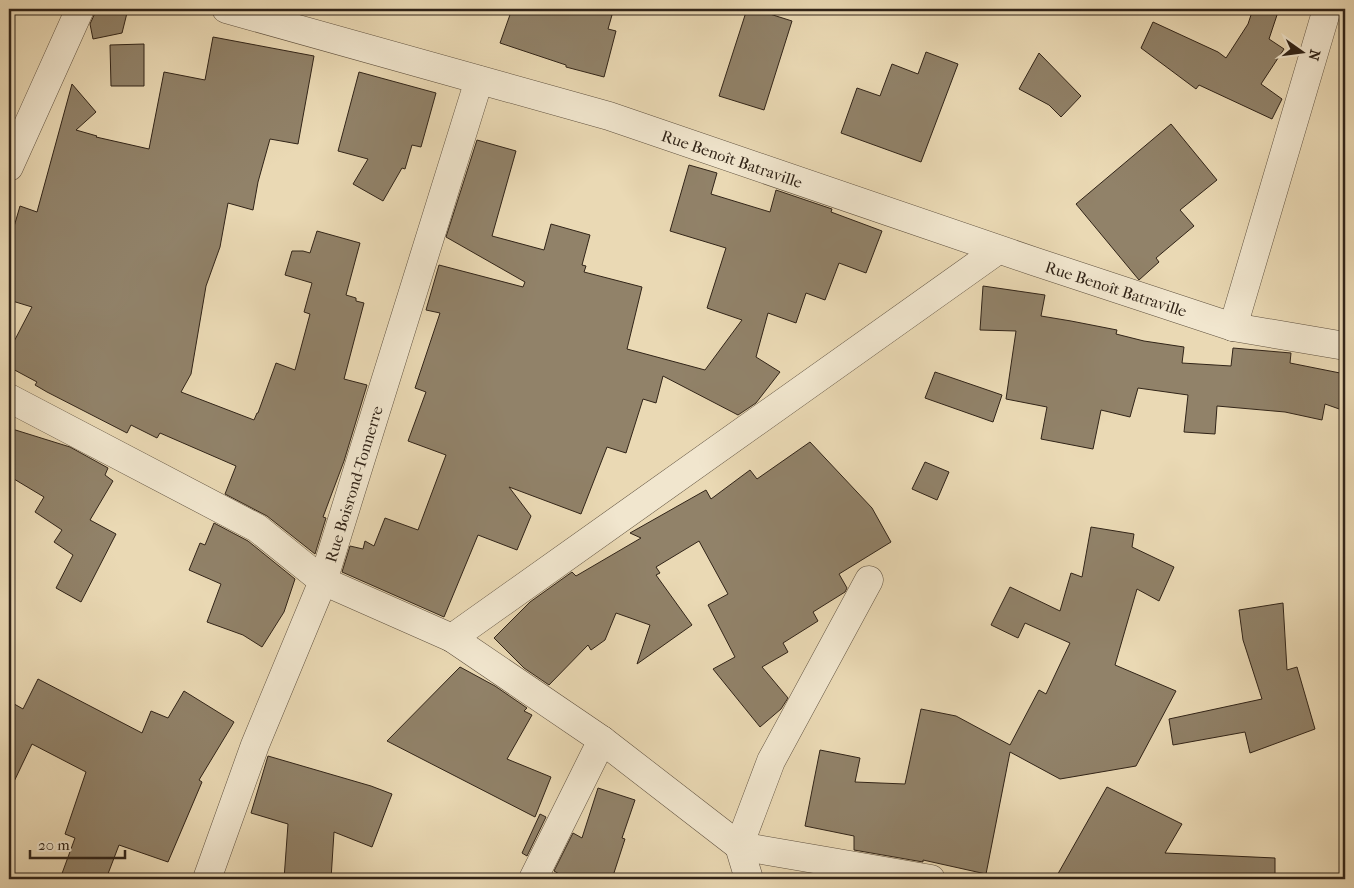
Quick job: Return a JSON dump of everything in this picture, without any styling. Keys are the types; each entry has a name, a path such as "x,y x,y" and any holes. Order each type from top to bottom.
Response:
{"street":[{"path":"9,167 80,9"},
{"name":"Rue Benoît Batraville","path":"226,9 609,116 998,250 1233,327 1345,346"},
{"path":"1233,327 1327,9"},
{"name":"Rue Boisrond-Tonnerre","path":"207,879 255,745 323,581 479,80"},
{"path":"452,638 998,250"},
{"path":"9,398 257,528 323,581 452,638 602,740 739,846 931,879"},
{"path":"749,879 739,846 771,761 869,580"},
{"path":"533,879 602,740"}],"building":[{"path":"128,9 122,33 93,39 90,24 95,13"},
{"path":"512,9 586,9 612,15 608,29 616,31 604,77 566,67 566,65 500,43"},
{"path":"747,9 754,9 792,21 764,110 719,96"},
{"path":"1253,9 1279,9 1269,39 1284,49 1261,84 1282,99 1272,119 1199,85 1196,89 1141,48 1153,22 1218,52 1226,58 1248,24"},
{"path":"213,37 314,56 298,144 270,139 258,182 253,210 228,203 220,247 206,286 191,374 181,392 254,420 276,363 295,370 310,314 304,312 312,283 285,275 292,251 310,253 317,231 360,243 346,295 364,303 344,379 367,385 344,461 323,517 326,518 315,554 267,516 225,494 236,466 160,433 157,438 131,425 127,433 47,392 35,385 37,382 9,367 9,351 32,307 9,300 9,244 20,206 37,212 72,84 96,112 76,130 96,137 149,149 164,72 205,80"},
{"path":"144,44 144,86 111,86 110,45"},
{"path":"926,52 958,64 921,162 841,133 857,88 880,96 892,64 918,74"},
{"path":"1039,53 1081,96 1061,117 1049,105 1019,89"},
{"path":"359,72 436,93 421,147 412,145 405,169 402,168 383,201 353,184 368,159 338,151"},
{"path":"1171,124 1217,180 1180,210 1194,226 1156,258 1159,262 1139,280 1076,204"},
{"path":"477,140 516,151 492,236 544,250 551,224 590,235 582,265 586,266 584,272 642,287 627,349 705,370 742,320 707,308 726,248 670,231 689,165 717,173 711,194 770,212 776,190 832,209 831,212 882,231 866,273 839,263 825,300 806,293 796,323 768,313 756,357 780,372 756,403 738,415 663,376 656,403 643,399 626,453 607,447 581,514 509,487 531,516 517,550 478,535 444,617 342,572 350,546 363,549 365,541 374,546 385,518 418,530 446,455 408,441 426,392 415,388 440,313 426,310 439,265 523,287 525,282 446,237"},
{"path":"983,286 1045,295 1041,316 1117,330 1116,334 1144,341 1184,347 1182,363 1231,366 1233,348 1291,353 1290,363 1345,374 1345,411 1325,404 1322,420 1285,412 1217,406 1215,434 1184,432 1188,395 1138,388 1130,417 1101,410 1093,449 1041,439 1047,407 1006,399 1016,331 980,330"},
{"path":"935,372 1002,395 993,422 925,398"},
{"path":"9,428 70,447 108,468 105,475 113,481 90,520 116,534 81,602 56,588 73,555 54,542 62,530 35,512 44,497 9,476"},
{"path":"810,442 872,508 891,542 839,574 847,588 845,592 813,612 818,621 783,643 788,652 762,667 788,698 781,709 760,727 713,669 735,657 708,605 728,594 699,541 656,567 660,573 656,575 692,625 637,664 650,625 616,613 605,640 591,650 588,645 549,685 524,668 494,638 530,602 572,572 576,576 641,538 630,533 706,490 711,499 750,470 757,479"},
{"path":"925,462 949,472 937,500 912,489"},
{"path":"214,523 248,541 295,579 284,612 262,647 243,635 207,622 221,584 189,570 200,543 205,545"},
{"path":"1091,527 1134,534 1132,547 1174,567 1159,601 1137,589 1115,665 1176,691 1136,766 1060,779 1010,752 986,874 923,860 923,862 854,850 854,836 805,826 820,750 860,758 855,782 905,784 921,709 956,716 1010,745 1039,690 1046,694 1070,643 1025,623 1018,638 991,625 1010,587 1060,611 1071,573 1082,577"},
{"path":"1283,603 1287,670 1297,667 1315,729 1250,753 1245,732 1173,745 1169,719 1262,699 1243,640 1239,610"},
{"path":"460,667 495,686 527,708 524,711 532,715 507,759 551,777 535,817 387,741"},
{"path":"38,679 142,733 151,711 168,718 184,691 234,722 199,780 202,782 168,862 119,845 106,879 60,879 75,838 65,834 86,772 32,744 9,792 9,701 23,709"},
{"path":"268,756 392,794 372,847 334,832 331,879 284,879 288,824 251,813"},
{"path":"1107,787 1182,824 1165,853 1275,858 1275,879 1055,879"},
{"path":"598,788 635,800 622,838 625,839 612,879 568,879 554,871 573,833 582,838"},
{"path":"540,814 546,817 527,856 522,853"}]}
